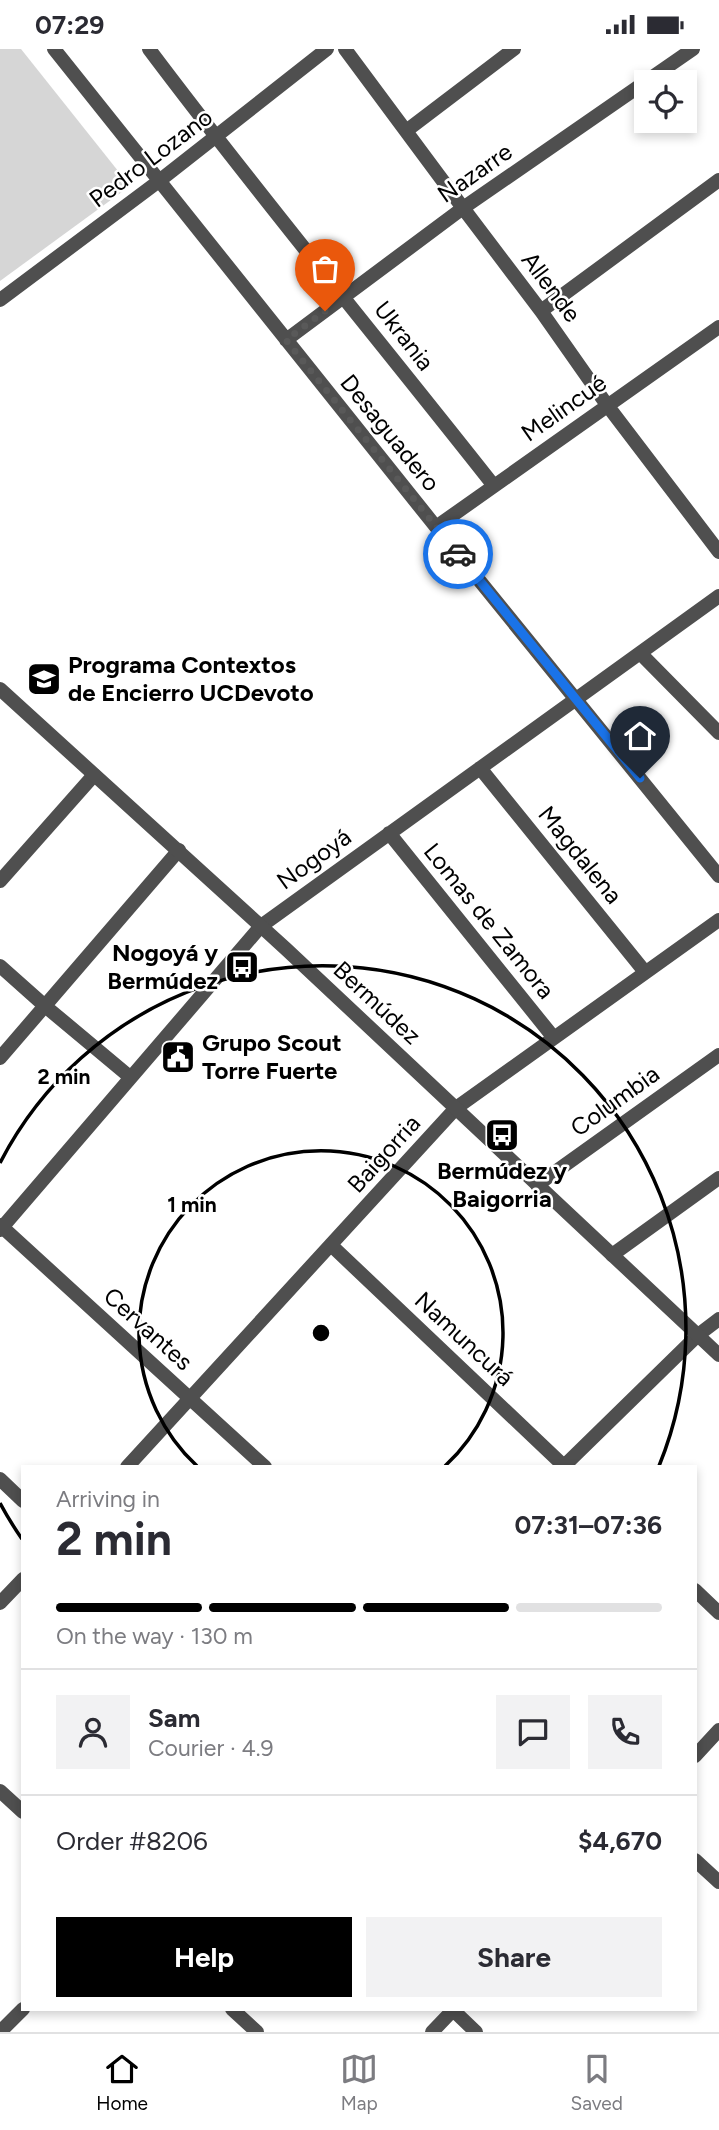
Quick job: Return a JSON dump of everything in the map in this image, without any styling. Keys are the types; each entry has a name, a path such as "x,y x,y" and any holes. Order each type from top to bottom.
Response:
{"street":[{"name":"Desaguadero","path":"54,49 719,876"},
{"name":"Ukrania","path":"149,49 215,138 494,486"},
{"name":"Pedro Lozano","path":"0,300 159,181 327,49"},
{"name":"Allende","path":"345,49 541,311 607,405 719,552"},
{"path":"406,131 514,49"},
{"name":"Nazarre","path":"286,340 463,208 693,49"},
{"path":"541,311 719,180"},
{"name":"Melincué","path":"436,527 719,327"},
{"name":"Nogoyá","path":"1,1227 261,926 719,596"},
{"path":"640,653 719,733"},
{"name":"Bermúdez","path":"0,689 179,850 719,1355"},
{"name":"Magdalena","path":"480,768 645,972"},
{"path":"0,881 94,775"},
{"name":"Lomas de Zamora","path":"389,833 554,1038"},
{"path":"0,1058 179,850"},
{"name":"Baigorria","path":"129,1465 456,1108 719,920"},
{"path":"0,966 130,1077"},
{"name":"Columbia","path":"537,1185 719,1055"},
{"path":"612,1255 719,1178"},
{"name":"Cervantes","path":"1,1227 263,1465"},
{"name":"Namuncurá","path":"331,1245 563,1465"},
{"path":"565,1465 698,1335 719,1319"},
{"path":"0,1479 21,1499"},
{"path":"0,1603 21,1581"},
{"path":"697,1592 719,1613"},
{"path":"697,1754 719,1730"},
{"path":"0,1791 21,1808"},
{"path":"697,1862 719,1882"},
{"path":"0,2032 21,2011"},
{"path":"234,2011 257,2032"},
{"path":"432,2032 452,2011"},
{"path":"456,2011 477,2032"}],"shaded area":[{"path":"0,49 21,49 130,186 0,281"}],"way so far":[{"path":"325,311 286,340 458,554"}],"place":[{"name":"Programa Contextos de Encierro UCDevoto","path":"44,679"},
{"name":"Nogoyá y Bermúdez","path":"242,967"},
{"name":"Grupo Scout Torre Fuerte","path":"178,1057"},
{"name":"Bermúdez y Baigorria","path":"502,1135"}],"route":[{"path":"458,554 640,778"}]}
